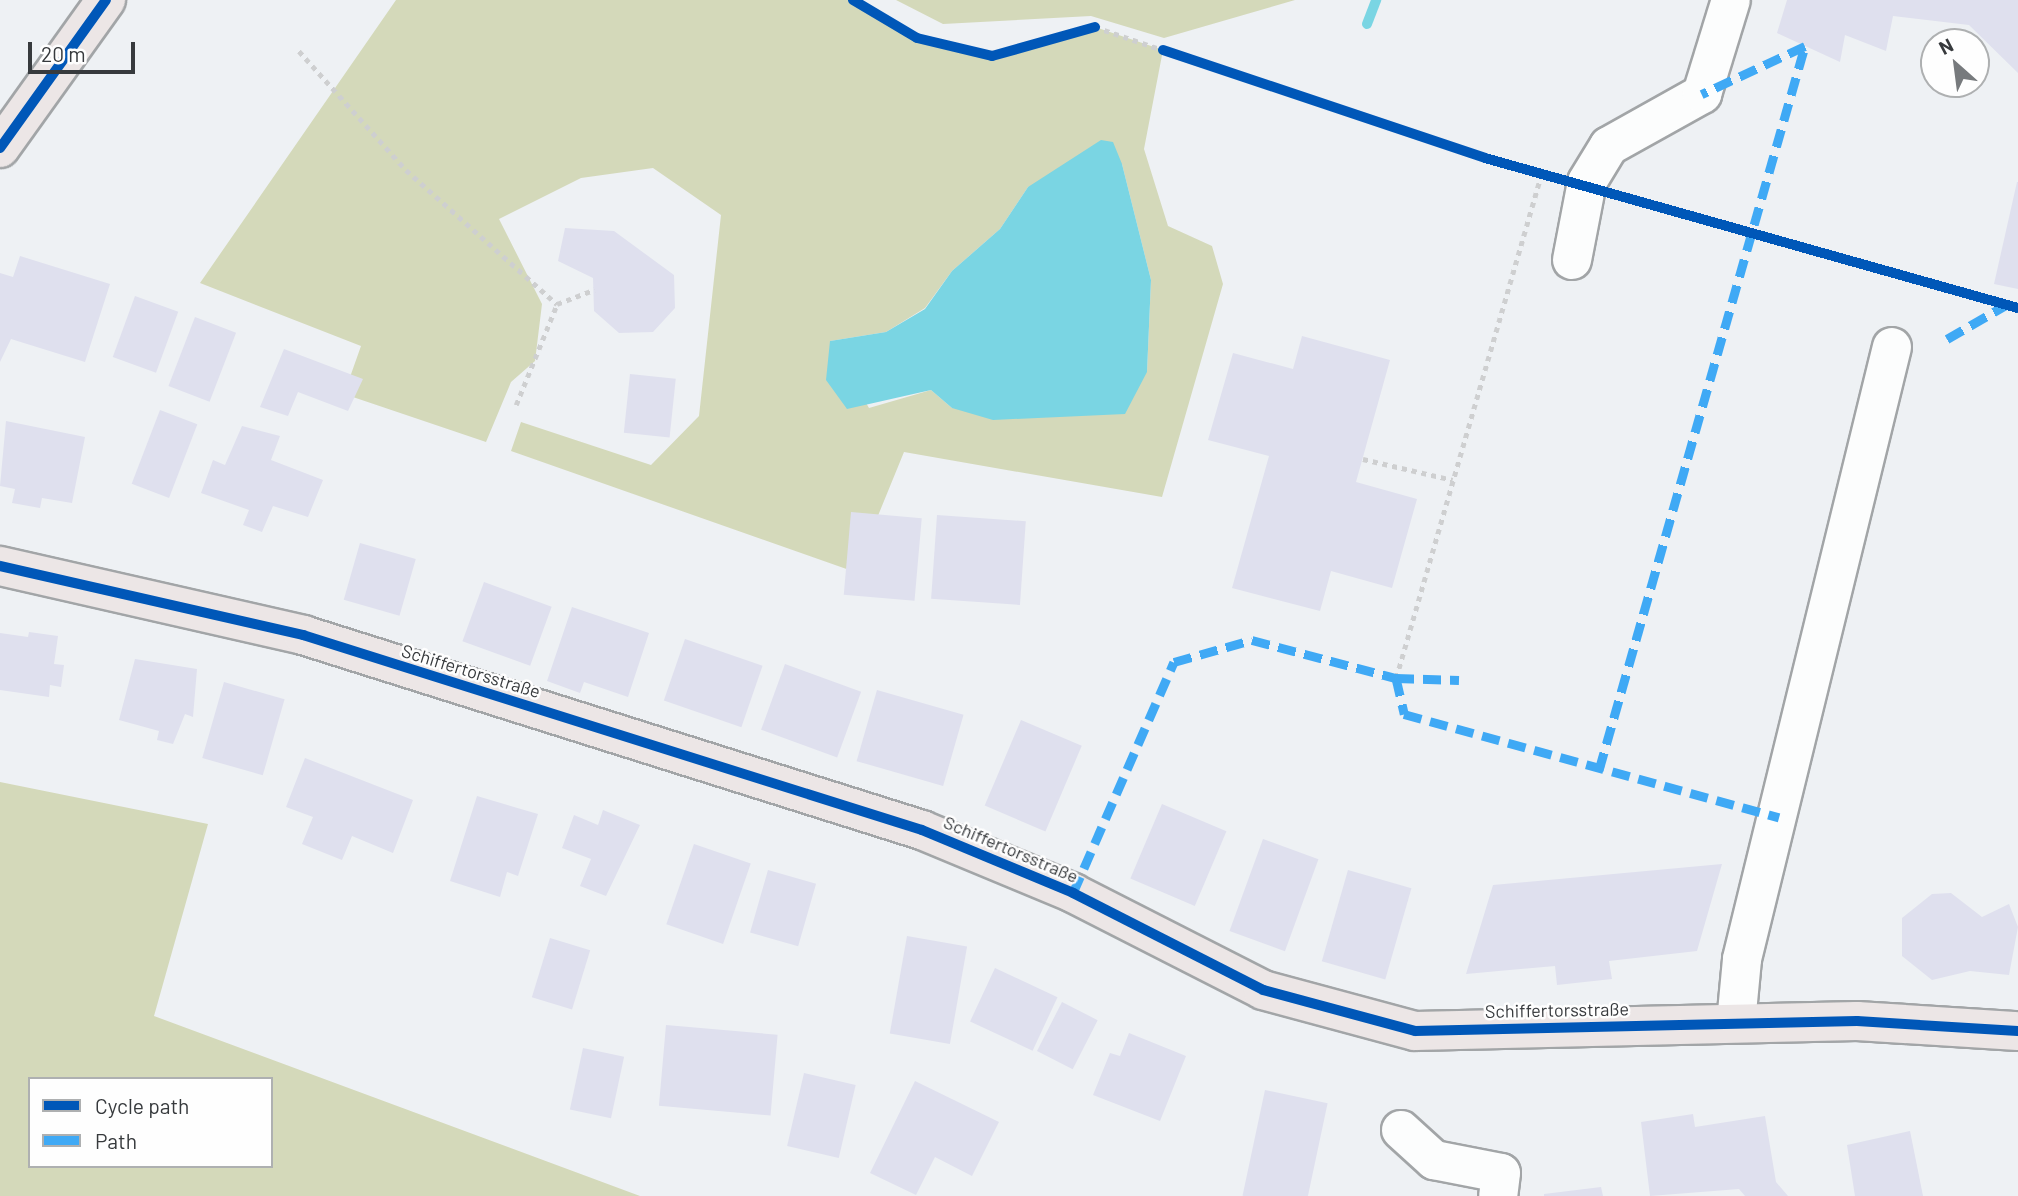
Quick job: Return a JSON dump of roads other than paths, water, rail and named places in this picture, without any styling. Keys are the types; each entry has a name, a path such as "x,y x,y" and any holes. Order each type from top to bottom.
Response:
{"main road":[{"path":"0,148 104,1"},
{"name":"Schiffertorsstraße","path":"0,566 303,635 922,830 1073,893 1306,1006 1415,1031 1866,1021 2018,1031"}],"lane":[{"path":"1572,260 1587,182 1609,146 1702,94 1731,0"},
{"path":"1736,1023 1742,959 1892,347"},
{"path":"1401,1130 1434,1160 1501,1173 1499,1196"}],"water":[{"path":"1101,140 1113,142 1122,164 1151,280 1147,372 1125,414 993,420 952,408 931,390 847,409 826,380 830,341 886,332 925,309 952,271 1000,229 1028,187"}],"waterway":[{"path":"1367,24 1376,0"}]}
